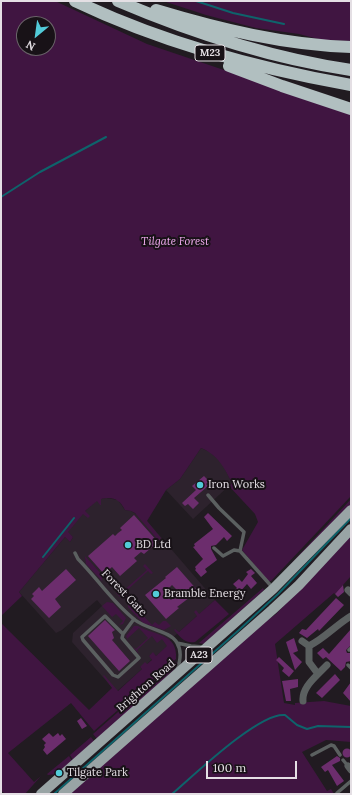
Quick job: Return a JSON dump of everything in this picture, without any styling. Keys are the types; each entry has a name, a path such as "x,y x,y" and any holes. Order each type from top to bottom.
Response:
{"highway":[{"name":"M23","path":"75,1 124,24 258,77 351,109"},
{"name":"M23","path":"118,1 180,26 234,44 281,57 351,70"},
{"name":"M23","path":"129,1 196,21 261,37 300,43 351,47"},
{"name":"M23","path":"124,24 246,64 351,85"}],"main road":[{"name":"Brighton Road","path":"41,794 274,589 351,510"},
{"name":"A23","path":"63,794 272,610 351,529"}],"street":[{"path":"309,646 321,640 351,616"},
{"path":"302,641 309,646"},
{"path":"309,646 308,662 318,674"},
{"path":"303,701 304,693 310,682 327,665"}],"lane":[{"path":"208,495 244,532 240,551"},
{"path":"214,548 223,556 236,549 240,551 274,589"},
{"name":"Forest Gate","path":"75,553 78,559 134,619 148,628 165,633 177,643"},
{"path":"123,634 105,616 82,637 114,675 118,677 139,658 123,640 123,634 134,619"},
{"path":"177,643 191,646 210,646"},
{"path":"175,677 180,662 180,650 177,643"},
{"path":"312,755 331,744 340,755"},
{"path":"343,760 350,768"},
{"path":"337,793 351,781"}],"shaded area":[{"path":"201,448 210,452 222,463 232,483 193,519 166,490 180,479"},
{"path":"106,498 118,500 125,510 131,511 147,521 215,600 170,640 168,646 156,656 153,653 149,656 152,659 147,664 140,667 142,669 116,692 72,642 73,633 102,606 97,600 62,630 56,633 19,592 65,537 70,542 73,537 67,532 83,513 97,500"}],"green space":[{"name":"Tilgate Forest","path":"1,1 55,1 147,44 351,113 351,496 271,581 268,581 242,550 258,522 255,514 229,486 232,483 220,462 212,454 201,448 180,479 166,490 147,521 161,538 159,541 135,513 125,510 121,503 115,499 101,499 101,505 97,501 85,511 90,516 88,518 83,514 68,532 73,537 70,542 65,537 19,592 22,596 1,616"},
{"path":"163,1 351,1 351,41 322,40 299,34 256,28 206,15"},
{"path":"351,499 351,505 286,569"},
{"path":"351,534 351,576 335,594 334,593 275,644 284,703 295,705 295,703 324,701 351,706 351,742 326,740 302,752 327,791 331,789 334,794 69,794 266,621 276,614"},
{"path":"85,556 102,575 102,581 86,564"},
{"path":"145,564 153,573 151,574 148,571 124,593 127,597 120,597 116,593 118,590 122,592 147,570 143,566"},
{"path":"263,588 264,590 204,644 199,643"},
{"path":"135,600 132,604 152,625 155,622 159,625 163,621 166,621 171,626 164,630 143,623 128,607 128,602"},
{"path":"215,600 229,614 195,642 186,641 174,630 175,629 179,632 197,616 194,612 196,610 199,614"},
{"path":"107,602 113,603 126,618 123,624 119,625 123,621 116,614 112,617 102,606"},
{"path":"1,623 89,710 112,688 103,676 104,675 118,691 142,669 140,667 145,662 147,664 152,660 149,656 153,652 156,656 167,646 162,639 157,643 152,636 137,650 139,654 133,647 136,649 148,638 139,628 127,639 126,636 134,626 138,626 164,636 173,644 176,651 176,659 94,731 71,703 8,753 34,782 41,776 25,794 6,794 1,791"},
{"path":"175,662 178,663 174,669 135,708 97,739 93,734"},
{"path":"91,737 94,741 73,760 70,755"},
{"path":"69,756 72,761 56,774 47,774"}],"building":[{"path":"204,476 209,481 206,484 208,486 194,498 199,503 193,509 188,504 185,506 182,503 196,490 192,486"},
{"path":"208,513 232,536 227,541 224,537 216,545 211,546 217,560 205,569 207,572 201,577 195,570 195,567 203,559 193,547 195,546 194,544 213,529 204,517"},
{"name":"BD Ltd","path":"134,515 158,542 144,554 141,552 134,558 137,561 120,576 112,567 104,574 88,556 113,534 115,536 122,530 120,528"},
{"name":"Bramble Energy","path":"177,567 198,591 177,607 179,608 166,619 145,595 166,578 165,577","holes":["172,585 179,592 171,600 164,593"]},
{"path":"66,569 76,580 55,599 61,607 49,618 31,599 34,596 32,594 39,587 42,591"},
{"path":"251,569 255,573 251,576 257,583 251,589 247,584 239,593 235,590 237,588 233,584 239,579 242,582 248,574 246,572"},
{"path":"343,585 344,592 338,597 335,594"},
{"path":"336,598 344,605 319,631 318,629 307,638 299,633 302,629 306,630"},
{"path":"105,620 115,630 112,632 114,638 112,640 130,661 119,671 88,636"},
{"path":"351,629 351,645 346,650 347,653 351,653 351,661 346,662 345,667 341,671 326,657 323,659 317,653 323,648 329,654"},
{"path":"294,638 298,651 293,653 302,662 295,670 286,642"},
{"path":"279,657 294,671 289,677 282,671 284,668 276,660"},
{"path":"335,674 340,680 322,698 316,693"},
{"path":"298,679 298,687 290,689 291,701 286,701 282,681"},
{"path":"351,682 351,702 343,693"},
{"path":"81,718 87,726 82,729 77,721"},
{"path":"49,733 53,737 58,733 60,736 62,734 66,739 47,755 43,750 46,743 42,739"},
{"path":"345,749 349,749 351,753 349,757 345,757 343,755 343,751"},
{"path":"337,756 340,758 340,761 332,765 344,781 337,786 328,770 325,772 321,767"}],"waterway":[{"path":"196,1 233,13 284,24"},
{"path":"1,197 40,172 106,137"},
{"path":"43,557 74,518"},
{"path":"54,794 278,594 351,518"},
{"path":"172,794 210,760 243,734 274,717 285,715 297,725 307,729 318,726 351,727"}],"place":[{"name":"Iron Works","path":"200,485"},
{"name":"BD Ltd","path":"128,545"},
{"name":"Bramble Energy","path":"156,594"},
{"name":"Tilgate Park","path":"59,773"}]}
